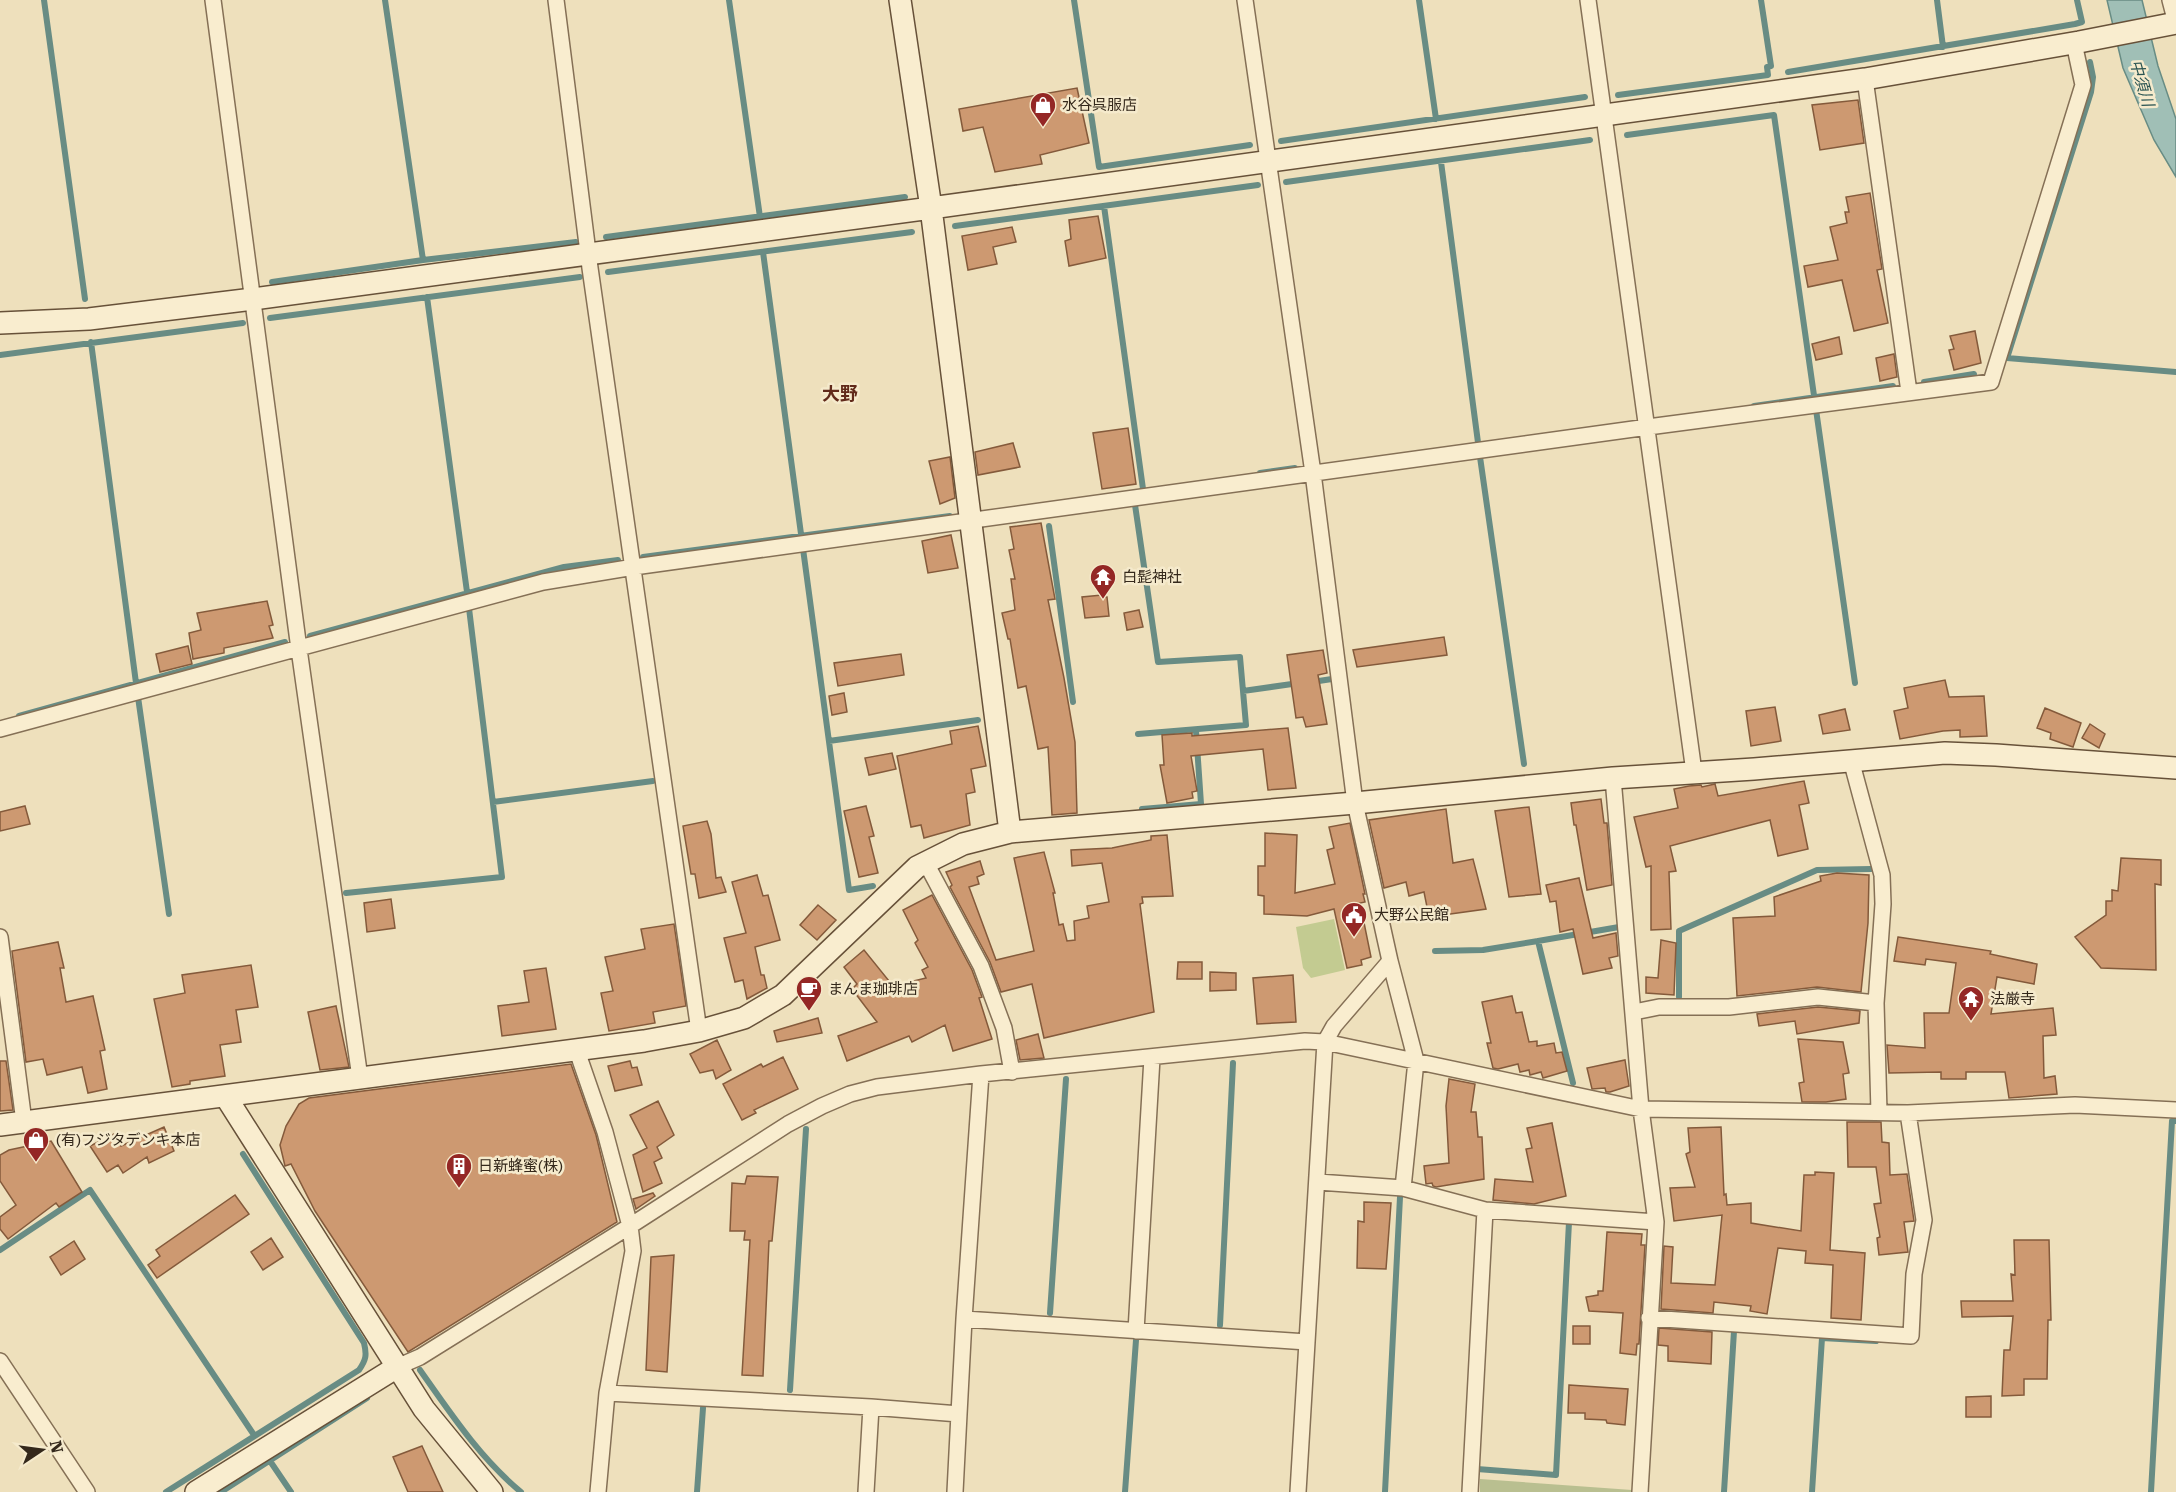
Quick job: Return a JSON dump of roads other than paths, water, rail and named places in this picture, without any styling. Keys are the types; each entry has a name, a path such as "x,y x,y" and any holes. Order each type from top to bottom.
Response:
{"street":[{"path":"213,0 299,649 360,1078"},
{"path":"556,0 589,254 699,1031"},
{"path":"900,0 931,208 1010,832"},
{"path":"1245,0 1312,473 1355,803 1390,961 1416,1061 1403,1188"},
{"path":"1588,0 1694,772"},
{"path":"0,323 89,319 253,299 1865,79 2171,24 2170,0"},
{"path":"0,729 543,582 634,567 1312,473 1991,382 2083,85 2074,43"},
{"path":"1865,79 1910,392"},
{"path":"0,1125 577,1051 699,1031 744,1018 783,995 917,867 963,844 1010,832 1355,803 1613,778 1945,753 2176,768"},
{"path":"1851,760 1882,875 1883,904 1876,1003 1879,1112"},
{"path":"1613,778 1641,1109 1656,1222 1640,1492"},
{"path":"926,863 981,966 1004,1028 1012,1072"},
{"path":"0,937 24,1122"},
{"path":"1298,1492 1326,1042 1334,1026 1390,961"},
{"path":"1634,1012 1659,1007 1729,1007 1818,997 1876,1003"},
{"path":"196,1492 397,1367 420,1357 788,1124 850,1094 877,1087 981,1074 1305,1041 1326,1042 1641,1109 1908,1113 2075,1105 2176,1110"},
{"path":"577,1051 605,1132 630,1226 633,1251 607,1393 598,1492"},
{"path":"1136,1331 1152,1058"},
{"path":"955,1492 981,1074"},
{"path":"225,1097 424,1409 492,1492"},
{"path":"1650,1318 1911,1336 1914,1274 1924,1220 1908,1113"},
{"path":"1318,1182 1403,1188 1485,1210 1656,1222"},
{"path":"1470,1492 1485,1210"},
{"path":"964,1319 1307,1342"},
{"path":"0,1361 87,1492"},
{"path":"607,1393 959,1414"},
{"path":"866,1492 871,1407"}],"water":[{"name":"中須川","path":"2107,0 2142,0 2158,66 2176,119 2176,177 2154,140 2123,68"}],"waterway":[{"path":"44,0 85,299"},
{"path":"385,0 423,260"},
{"path":"729,0 760,217"},
{"path":"1074,0 1099,167 1250,145"},
{"path":"1419,0 1436,119"},
{"path":"1618,95 1768,75 1767,67 1771,66 1761,0"},
{"path":"1937,0 1943,47"},
{"path":"1788,72 2075,24 2082,22 2077,0"},
{"path":"2090,62 2093,77 2091,92 2007,358 2176,372"},
{"path":"1281,141 1585,97"},
{"path":"1627,135 1774,115 1855,683"},
{"path":"1286,182 1590,140"},
{"path":"1441,162 1524,764"},
{"path":"955,226 1258,185"},
{"path":"606,237 905,197"},
{"path":"1104,206 1143,489"},
{"path":"608,272 912,232"},
{"path":"272,282 423,260 576,242"},
{"path":"763,252 849,890 873,886"},
{"path":"270,318 580,277"},
{"path":"346,893 502,877 467,592 427,297"},
{"path":"0,355 243,323"},
{"path":"91,342 169,914"},
{"path":"1924,382 1974,374"},
{"path":"1754,406 1893,386"},
{"path":"1260,473 1295,468"},
{"path":"1134,498 1158,662 1240,657 1246,725 1138,734"},
{"path":"643,557 950,516"},
{"path":"1049,526 1073,702"},
{"path":"310,636 564,567 618,560"},
{"path":"19,716 285,642"},
{"path":"1312,682 1332,679"},
{"path":"1243,691 1299,683"},
{"path":"829,741 978,720"},
{"path":"1142,809 1201,804 1196,731"},
{"path":"493,802 653,781"},
{"path":"1679,997 1679,931 1817,870 1871,869"},
{"path":"1573,1083 1538,941 1619,927"},
{"path":"1435,951 1483,950 1538,941"},
{"path":"1220,1325 1233,1063"},
{"path":"1050,1313 1066,1079"},
{"path":"2151,1492 2172,1121 2176,1121"},
{"path":"790,1390 806,1129"},
{"path":"166,1492 359,1370 365,1357 364,1343 243,1154"},
{"path":"0,1250 90,1190 254,1435"},
{"path":"1385,1492 1400,1197"},
{"path":"1477,1473 1477,1469 1556,1475 1569,1222"},
{"path":"1724,1492 1734,1331"},
{"path":"1812,1492 1822,1338 1876,1341"},
{"path":"1125,1492 1136,1340"},
{"path":"420,1370 479,1450 521,1492"},
{"path":"221,1492 367,1398"},
{"path":"697,1492 703,1408"},
{"path":"270,1461 291,1492"}],"place":[{"name":"水谷呉服店","path":"1043,128"},
{"name":"白髭神社","path":"1103,600"},
{"name":"大野公民館","path":"1354,938"},
{"name":"まんま珈琲店","path":"809,1012"},
{"name":"法厳寺","path":"1971,1022"},
{"name":"(有)フジタデンキ本店","path":"36,1163"},
{"name":"日新蜂蜜(株)","path":"459,1189"}],"district":[{"name":"大野","path":"840,393"}]}
